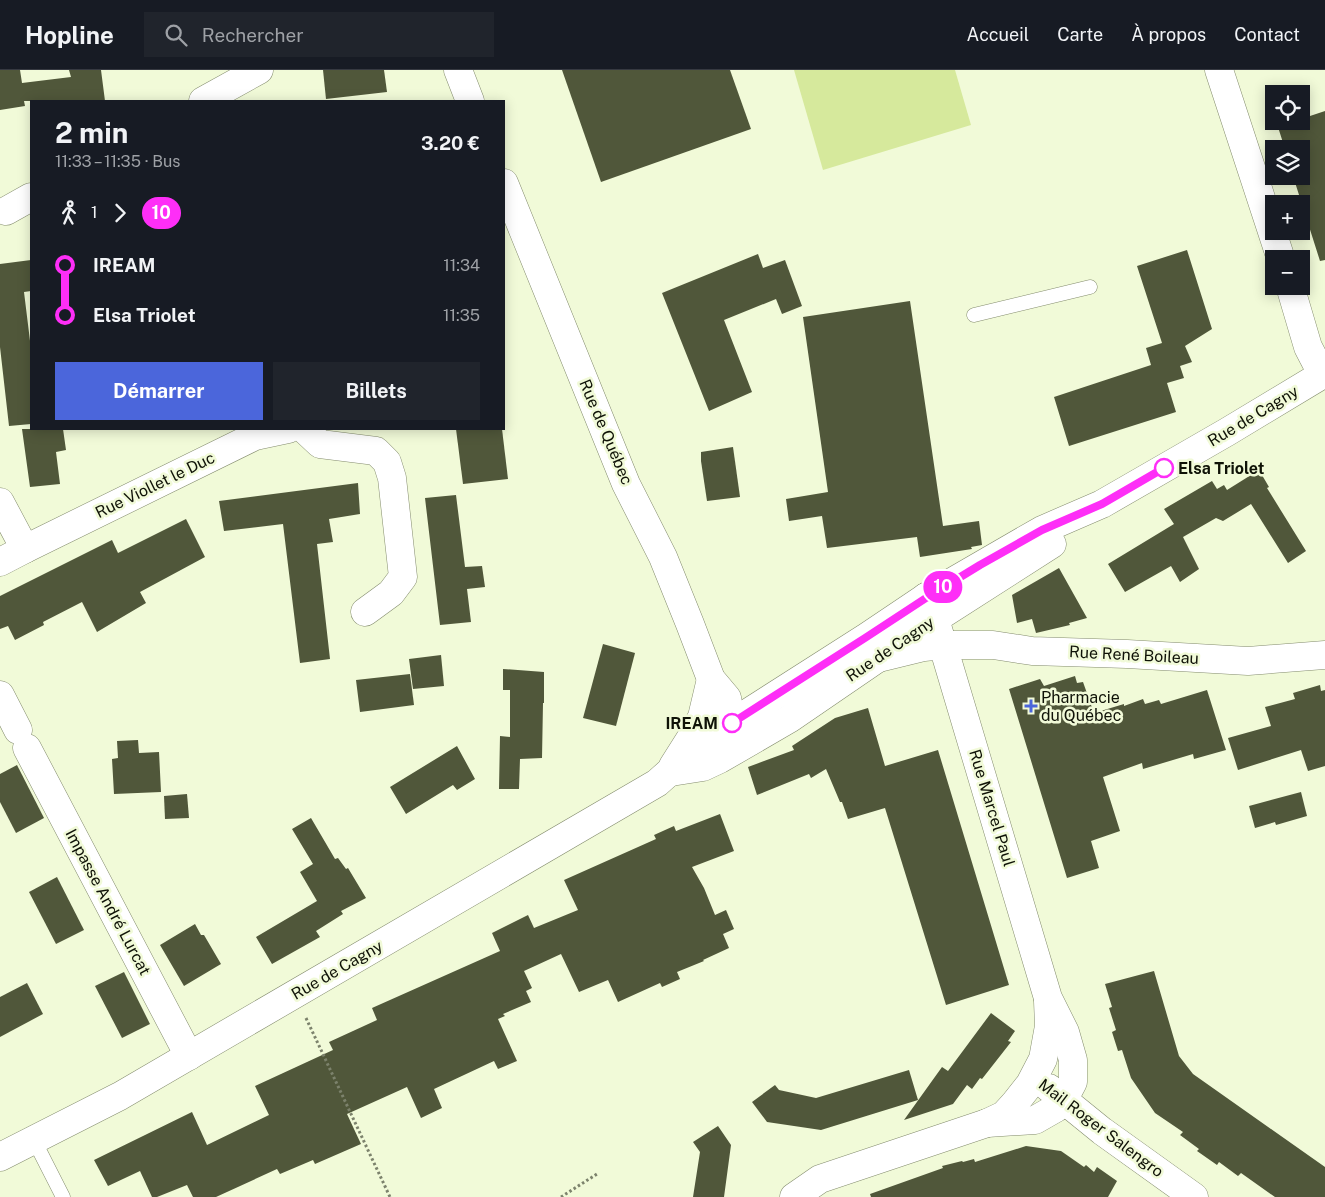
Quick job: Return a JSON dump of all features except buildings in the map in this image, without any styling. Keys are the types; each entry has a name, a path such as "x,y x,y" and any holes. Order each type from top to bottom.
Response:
{"street":[{"path":"205,100 259,70"},
{"path":"458,70 470,100"},
{"path":"1219,70 1278,250"},
{"name":"Rue de Québec","path":"505,185 626,484 663,557 690,624 731,702"},
{"path":"2,209 30,197"},
{"path":"1293,295 1308,347 1323,373"},
{"name":"Rue de Cagny","path":"0,1157 120,1096 657,783 693,751 731,702 931,608 1058,540 1102,504 1227,432 1323,373"},
{"name":"Rue Viollet le Duc","path":"0,562 255,436 283,430"},
{"path":"305,430 320,444 376,451 387,462 392,478 403,578 391,593 365,612"},
{"path":"0,502 25,549"},
{"name":"Rue de Cagny","path":"668,773 703,767 789,719 877,658 931,608"},
{"name":"Rue Marcel Paul","path":"931,608 1048,998 1064,1032 1073,1060 1073,1082 1064,1099 1056,1108 1035,1120 987,1123"},
{"name":"Rue René Boileau","path":"877,658 924,647 992,645 1032,651 1248,661 1325,655"},
{"name":"Impasse André Lurcat","path":"0,695 190,1056"},
{"path":"720,759 729,740 731,702"},
{"path":"668,773 702,717 731,702 770,715 789,719"},
{"name":"Rue Marcel Paul","path":"794,1197 820,1179 987,1123 1004,1115 1030,1084 1043,1059 1049,1026 1048,998"},
{"name":"Mail Roger Salengro","path":"1033,1077 1064,1099 1102,1131 1194,1197"}],"lane":[{"path":"974,315 1090,286"},
{"path":"34,1140 63,1197"}],"path":[{"path":"295,995 390,1197"},
{"path":"560,1197 597,1174"}],"green space":[{"path":"794,70 955,70 971,125 823,170"}],"bus line":[{"name":"10","path":"732,723 980,565 1042,530 1102,504 1164,468"}],"place":[{"name":"Elsa Triolet","path":"1164,468"},
{"name":"Pharmacie du Québec","path":"1031,706"},
{"name":"IREAM","path":"732,723"}]}
